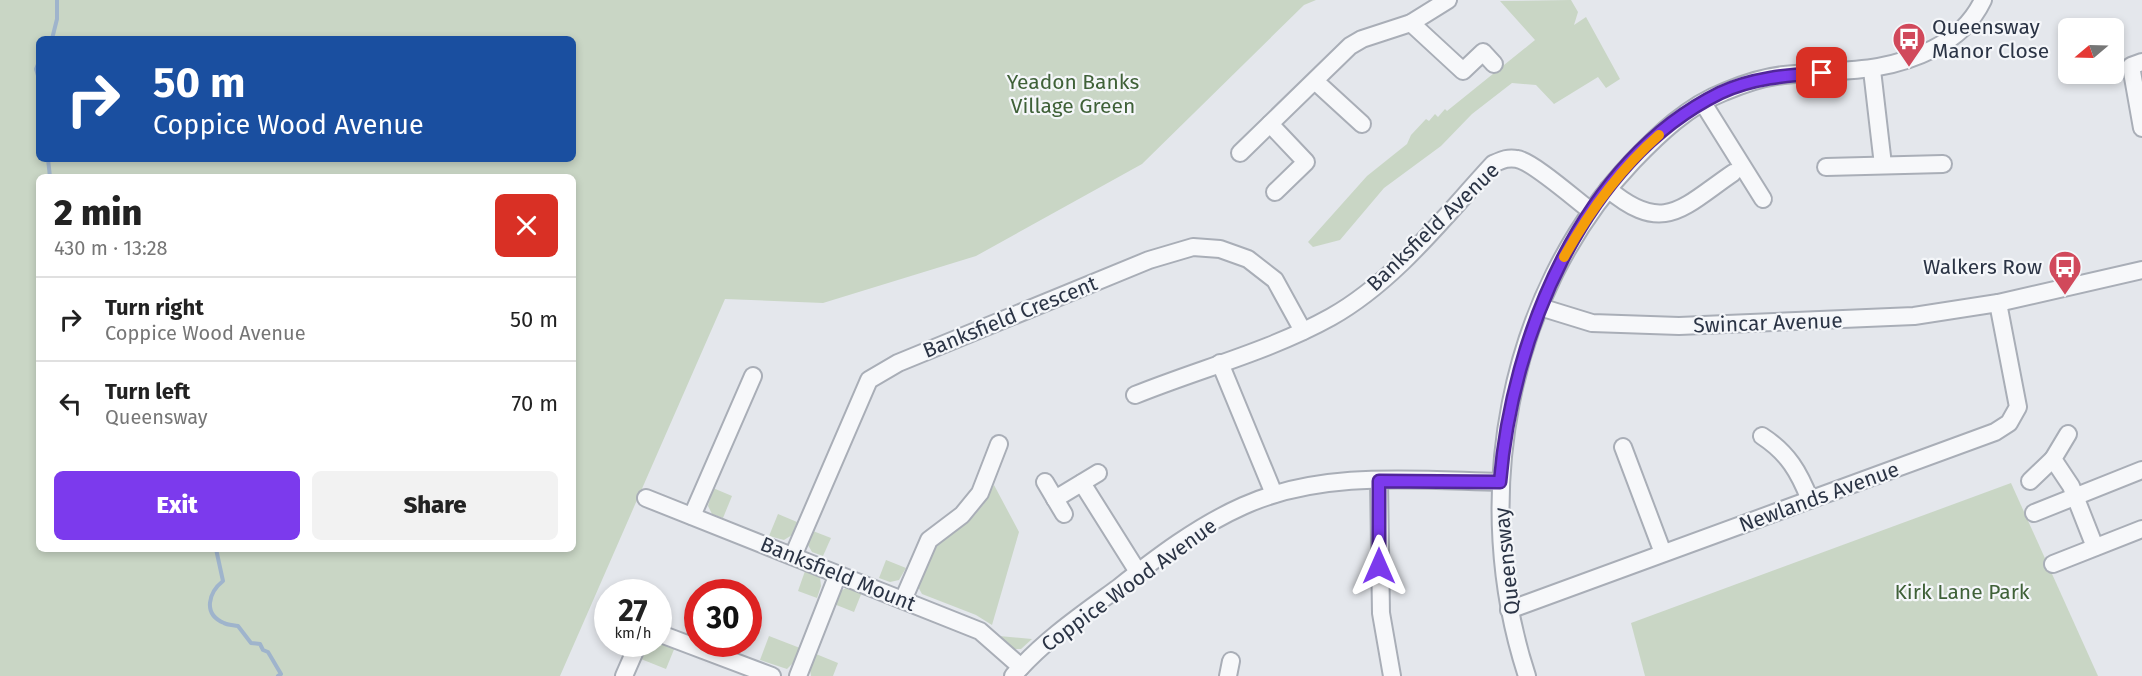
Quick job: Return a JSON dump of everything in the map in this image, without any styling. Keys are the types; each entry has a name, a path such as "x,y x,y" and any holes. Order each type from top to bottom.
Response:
{"street":[{"path":"1240,153 1350,46 1362,39 1411,23 1448,0"},
{"name":"Queensway","path":"1527,676 1509,610 1500,524 1500,482 1505,431 1514,385 1540,307 1591,211 1656,137 1703,103 1721,93 1752,82 1783,75 1872,70 1906,62 1944,43 1975,17 1983,0"},
{"path":"1411,23 1462,71 1483,52 1494,64"},
{"path":"2142,62 2131,66 2142,128"},
{"path":"1872,70 1883,165"},
{"path":"1315,81 1362,124"},
{"path":"1703,103 1763,199"},
{"path":"1270,124 1306,162 1275,192"},
{"name":"Banksfield Avenue","path":"1135,395 1303,331 1331,317 1358,299 1400,263 1493,164 1506,158 1519,159 1536,168 1591,211"},
{"path":"1826,167 1943,164"},
{"path":"1608,189 1635,209 1654,216 1681,208 1733,172"},
{"name":"Banksfield Crescent","path":"793,556 869,380 898,363 1149,260 1193,246 1234,252 1268,272 1278,285 1303,331"},
{"path":"1998,303 2142,270"},
{"name":"Swincar Avenue","path":"1540,307 1592,323 1679,326 1914,316 1998,303"},
{"name":"Newlands Avenue","path":"1509,610 1995,432 2009,423 2018,407 1998,303"},
{"path":"1220,363 1274,494"},
{"path":"692,516 753,376"},
{"path":"2030,481 2053,459 2068,434"},
{"path":"1762,436 1779,448 1798,470 1810,500"},
{"path":"903,600 929,540 962,515 980,493 999,444"},
{"path":"1623,447 1663,553"},
{"path":"2053,459 2062,470 2075,496 2095,547"},
{"path":"2034,513 2142,470"},
{"path":"1055,499 1098,473"},
{"path":"1379,481 1380,594 1392,676"},
{"name":"Coppice Wood Avenue","path":"1017,671 1044,645 1138,572 1218,518 1274,494 1314,486 1379,481 1500,482"},
{"path":"1045,482 1064,514"},
{"path":"1082,483 1138,572"},
{"name":"Banksfield Mount","path":"645,498 980,631 1017,671"},
{"path":"2053,564 2142,529"},
{"path":"798,676 838,574"},
{"path":"672,638 772,676"},
{"path":"624,676 632,657"}],"green space":[{"name":"Yeadon Banks Village Green","path":"0,0 1316,0 1304,5 1142,164 976,256 823,303 725,299 602,579 594,579 594,598 560,676 0,676"},
{"path":"1571,0 1578,12 1574,25 1586,17 1620,79 1606,88 1598,77 1554,104 1536,85 1512,83 1472,114 1441,146 1384,188 1340,240 1313,247 1308,242 1367,176 1407,144 1411,135 1426,119 1429,121 1435,114 1438,117 1445,109 1447,111 1535,40 1500,1"},
{"name":"Kirk Lane Park","path":"2011,483 2098,676 1645,676 1631,623"},
{"path":"994,485 1019,532 992,625 976,615 922,594 917,585 937,543 973,517"},
{"path":"713,488 732,496 723,518 712,514 708,506"},
{"path":"778,514 797,522 792,535 784,540 769,536"},
{"path":"813,531 831,538 823,556 812,552 808,545"},
{"path":"886,560 906,568 899,580 890,582 879,578"},
{"path":"805,571 820,577 821,586 817,598 798,591"},
{"path":"846,588 862,592 854,612 834,604 839,592"},
{"path":"769,636 800,648 793,663 787,669 760,660"},
{"path":"999,636 1032,639 1021,649 1010,649"},
{"path":"816,654 838,663 833,676 811,676 810,670"},
{"path":"642,657 671,657 666,669 641,659"}],"waterway":[{"path":"53,36 57,19 57,0"},
{"path":"48,162 50,174"},
{"path":"217,552 223,581 211,597 210,609 217,619 225,624 238,626 251,643 260,644 263,650 268,652 281,674 278,676"}],"slow traffic":[{"path":"1564,257 1591,211 1618,177 1659,135"}],"place":[{"name":"Queensway Manor Close","path":"1909,68"},
{"name":"Walkers Row","path":"2065,296"}],"route":[{"path":"1379,566 1379,481 1500,482 1505,431 1514,385 1540,307 1575,237 1591,211 1618,177 1656,137 1675,121 1721,93 1752,82 1783,75 1822,73"}]}
